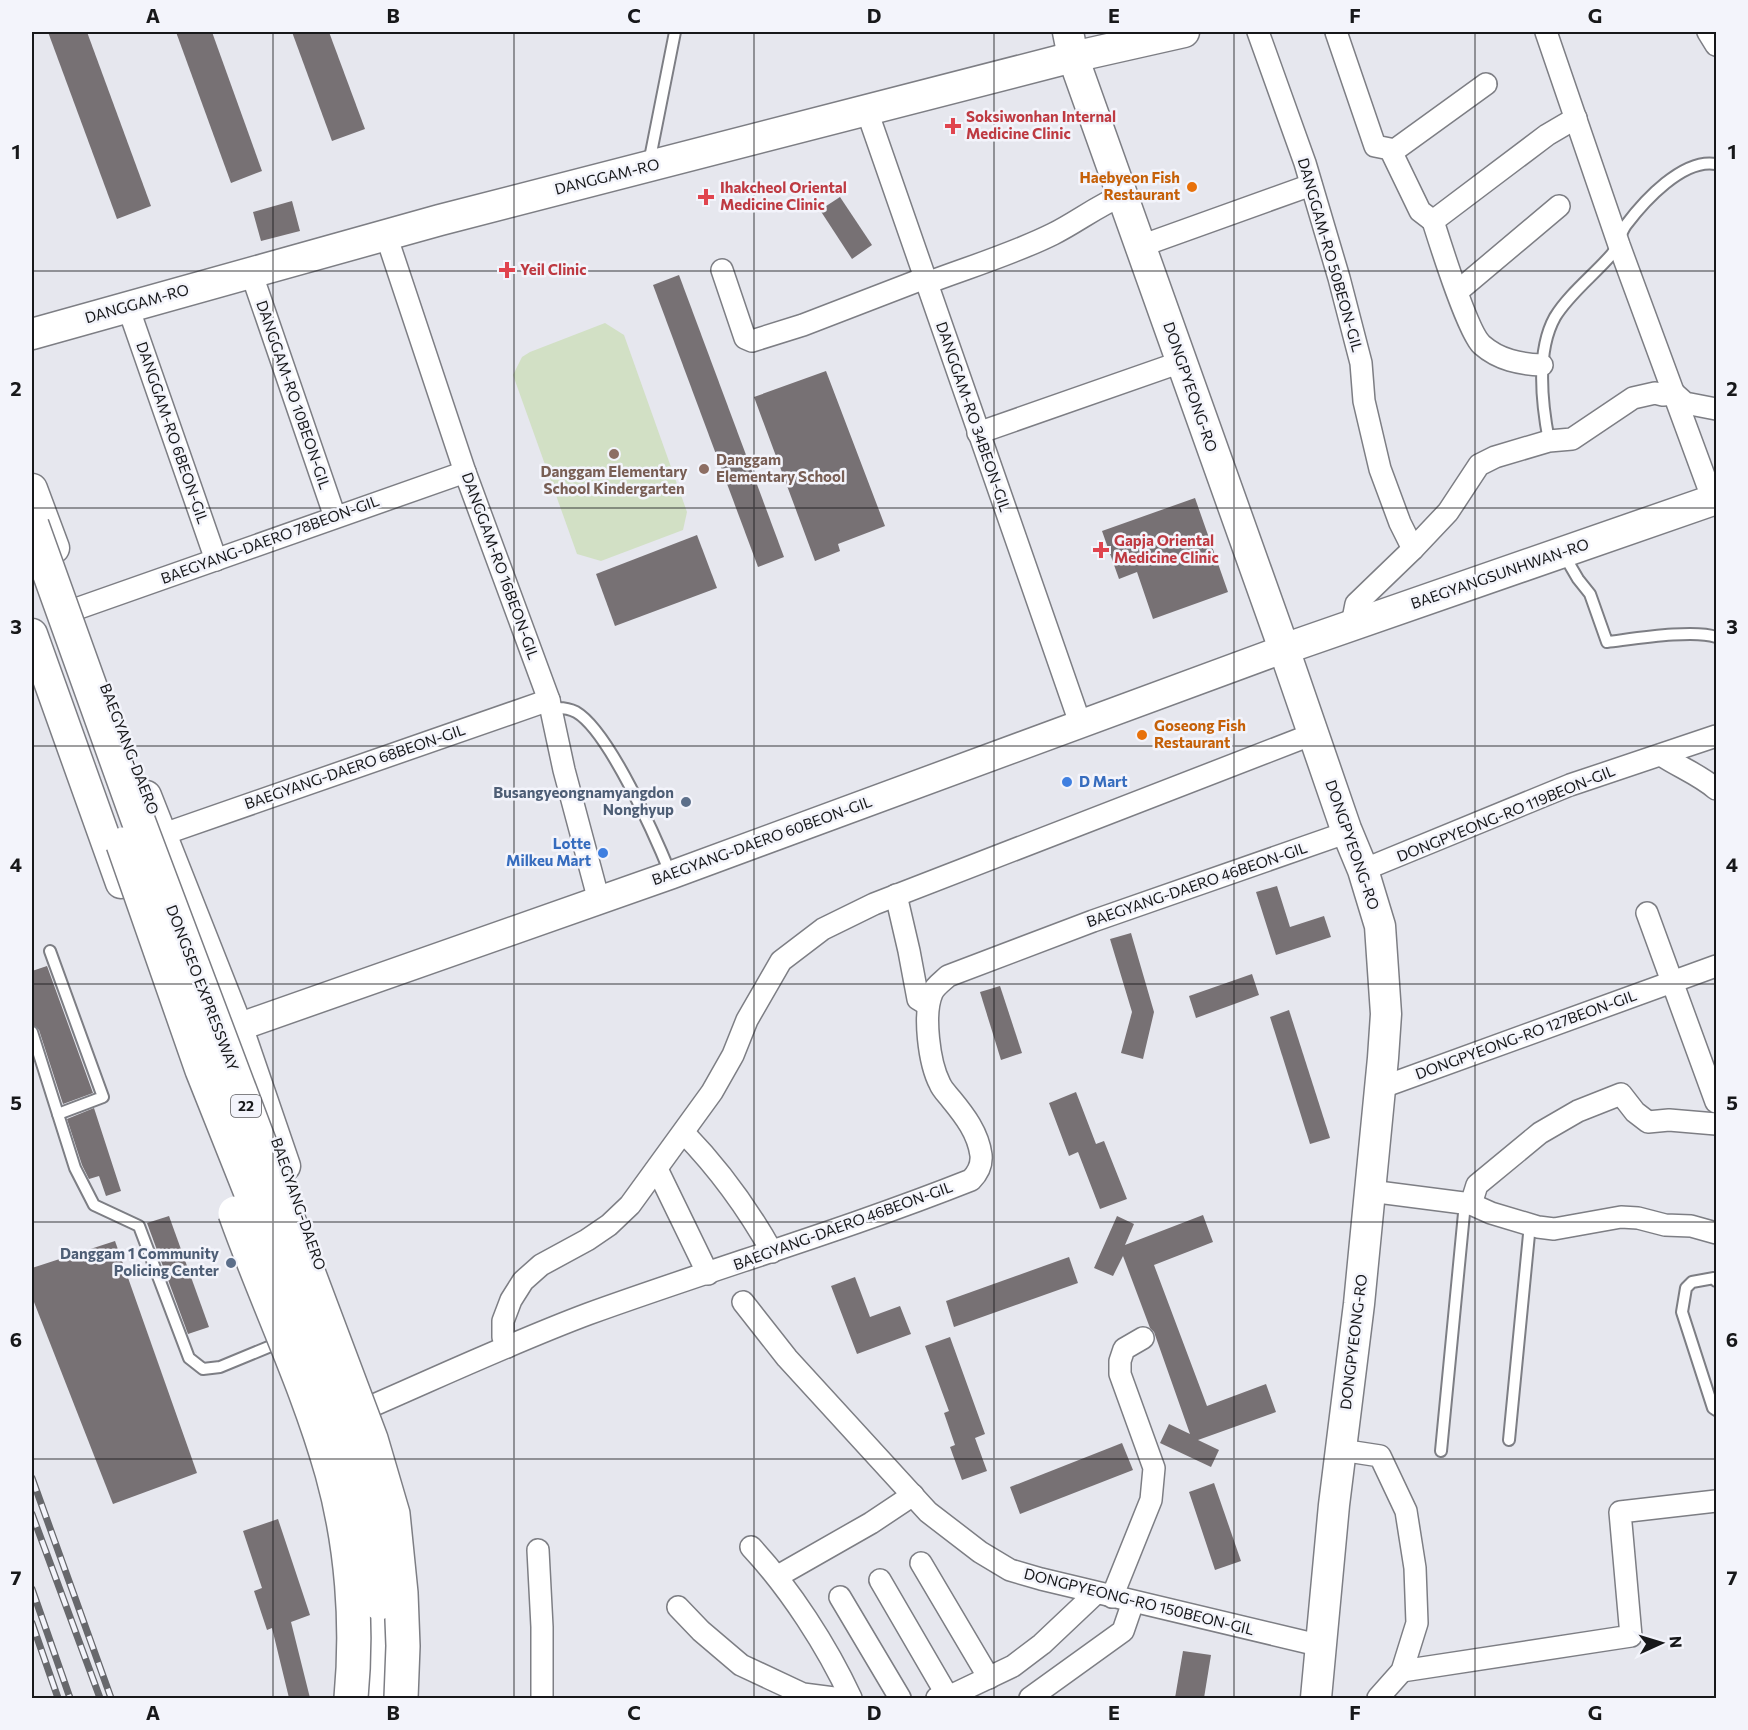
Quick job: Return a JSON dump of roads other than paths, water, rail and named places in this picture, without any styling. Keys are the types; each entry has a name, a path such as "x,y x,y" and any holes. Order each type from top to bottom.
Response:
{"highway":[{"name":"DONGSEO EXPRESSWAY","path":"32,525 150,827 371,1438 393,1514 401,1593 402,1698"},
{"name":"DONGSEO EXPRESSWAY","path":"32,588 194,1045 332,1394 351,1452 369,1520 377,1582 382,1646 378,1698"},
{"path":"150,827 153,840 332,1266 356,1339 393,1436 410,1508 422,1606 424,1651 421,1698"},
{"path":"194,1045 194,1098 238,1221 318,1430 332,1475 351,1582 355,1656 351,1698"}],"main road":[{"name":"DANGGAM-RO","path":"32,333 387,235 867,111 1071,44 1183,32"},
{"name":"DONGPYEONG-RO","path":"1071,44 1181,362 1348,832 1364,870 1380,926 1386,1014 1380,1088 1316,1698"},
{"path":"32,317 66,324"},
{"path":"32,358 66,324"},
{"name":"BAEGYANG-DAERO","path":"32,489 76,609 150,827 238,1029 342,1330 374,1405 395,1478 400,1510 406,1576 402,1698"},
{"name":"BAEGYANGSUNHWAN-RO","path":"1284,649 1715,500"},
{"path":"32,634 169,1017 278,1286 334,1417 353,1482 372,1612 369,1698"},
{"path":"214,1124 224,1103 232,1095 250,1094 264,1108"},
{"path":"278,1286 337,1520 344,1593 336,1698"}],"street":[{"name":"DANGGAM-RO 50BEON-GIL","path":"1258,32 1311,185 1339,278 1361,363 1364,401 1380,469 1400,523 1413,549"},
{"path":"1336,32 1375,146 1390,149 1420,211 1433,221 1470,325 1480,344 1497,357 1525,364 1542,365"},
{"path":"1545,32 1619,245 1715,500"},
{"path":"1708,32 1716,45"},
{"path":"1392,152 1486,84"},
{"name":"DANGGAM-RO 34BEON-GIL","path":"867,111 1080,723"},
{"path":"1433,221 1547,135 1576,118"},
{"path":"1141,246 1311,185"},
{"path":"722,270 745,338 752,341 1035,243 1099,205 1123,195"},
{"path":"1458,291 1559,206"},
{"name":"DANGGAM-RO 16BEON-GIL","path":"387,235 465,471 549,700 564,770 599,901"},
{"name":"DANGGAM-RO 10BEON-GIL","path":"251,273 335,517"},
{"name":"DANGGAM-RO 6BEON-GIL","path":"128,307 216,560"},
{"path":"978,433 1181,362"},
{"path":"1352,624 1356,604 1448,512 1479,465 1495,457 1549,441 1572,439 1634,398 1647,394 1675,394 1685,403 1716,410"},
{"name":"BAEGYANG-DAERO 78BEON-GIL","path":"76,609 465,471"},
{"name":"BAEGYANG-DAERO 60BEON-GIL","path":"169,1017 203,1038 238,1029 671,875 1284,649"},
{"name":"BAEGYANG-DAERO 68BEON-GIL","path":"150,827 549,700"},
{"path":"507,1347 503,1337 503,1320 511,1300 523,1281 541,1265 609,1225 630,1205 712,1092 733,1055 747,1020 781,961 823,929 896,895 1313,734"},
{"name":"DONGPYEONG-RO 119BEON-GIL","path":"1364,870 1570,785 1716,736"},
{"path":"1661,755 1679,767 1705,779 1716,789"},
{"name":"BAEGYANG-DAERO 46BEON-GIL","path":"374,1405 589,1314 915,1202 971,1180 981,1163 979,1142 971,1126 940,1084 932,1057 928,1031 928,1005 933,990 948,976 1093,921 1348,832"},
{"path":"896,895 918,999 928,1005"},
{"path":"1647,913 1716,1102"},
{"name":"DONGPYEONG-RO 127BEON-GIL","path":"1380,1088 1716,966"},
{"path":"1468,1203 1477,1185 1540,1133 1578,1111 1621,1094 1635,1112 1648,1122 1668,1120 1716,1124"},
{"path":"684,1133 707,1156 756,1224 772,1252"},
{"path":"657,1169 708,1274"},
{"path":"1370,1191 1468,1203 1491,1213 1554,1229 1630,1217 1665,1225 1691,1226 1716,1233"},
{"name":"DONGPYEONG-RO 150BEON-GIL","path":"743,1302 787,1358 928,1512 980,1552 1010,1570 1322,1646"},
{"path":"1030,1698 1123,1631 1114,1597 1151,1500 1154,1468 1120,1374 1120,1361 1124,1349 1143,1338"},
{"path":"1341,1450 1380,1456 1406,1511 1415,1568 1417,1623 1402,1671 1378,1698"},
{"path":"778,1576 871,1523 913,1495"},
{"path":"1402,1671 1631,1636 1620,1512 1716,1501"},
{"path":"751,1547 778,1576 839,1672 851,1698"},
{"path":"538,1550 542,1627 542,1698"},
{"path":"921,1563 988,1678"},
{"path":"880,1580 943,1697 1013,1666 1042,1644 1114,1597"},
{"path":"840,1597 900,1698"},
{"path":"678,1607 701,1631 741,1665 810,1698"},
{"path":"791,1689 803,1694 834,1698"}],"lane":[{"path":"648,167 675,32"},
{"path":"1549,441 1542,365 1549,331 1556,317 1619,245 1621,234 1626,226 1653,192 1671,178 1691,169 1714,164"},
{"path":"1563,553 1590,594 1607,642 1668,635 1709,634 1716,637"},
{"path":"549,700 558,708 568,708 577,712 609,750 655,835 671,875"},
{"path":"50,951 103,1097 58,1114"},
{"path":"32,1032 75,1168 94,1205 139,1226 189,1358 203,1368 220,1367 292,1338"},
{"path":"1442,1450 1468,1203"},
{"path":"1509,1440 1530,1224"},
{"path":"1716,1281 1714,1278 1692,1282 1686,1288 1682,1312 1713,1408 1716,1410"}],"railway":[{"path":"32,1478 111,1698"},
{"path":"32,1514 100,1698"},
{"path":"32,1589 70,1698"},
{"path":"32,1623 58,1698"}],"place":[{"name":"Soksiwonhan Internal Medicine Clinic","path":"953,126"},
{"name":"Haebyeon Fish Restaurant","path":"1192,187"},
{"name":"Ihakcheol Oriental Medicine Clinic","path":"706,197"},
{"name":"Yeil Clinic","path":"507,270"},
{"name":"Danggam Elementary School Kindergarten","path":"614,454"},
{"name":"Danggam Elementary School","path":"704,469"},
{"name":"Gapja Oriental Medicine Clinic","path":"1101,550"},
{"name":"Goseong Fish Restaurant","path":"1142,735"},
{"name":"D Mart","path":"1067,782"},
{"name":"Busangyeongnamyangdon Nonghyup","path":"686,802"},
{"name":"Lotte Milkeu Mart","path":"603,853"},
{"name":"Danggam 1 Community Policing Center","path":"231,1263"}]}
